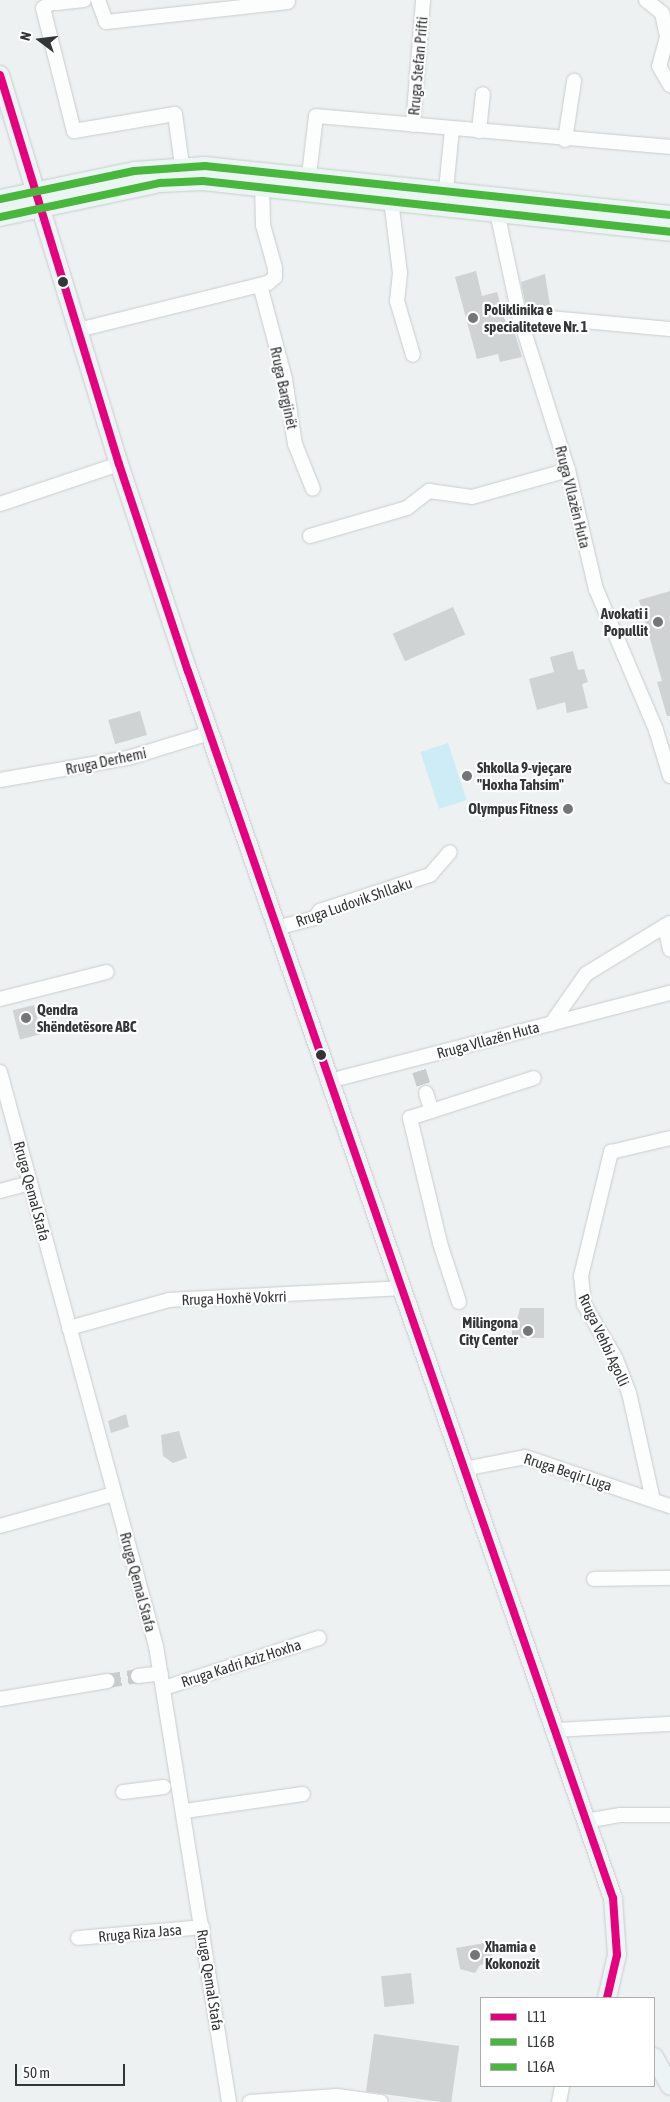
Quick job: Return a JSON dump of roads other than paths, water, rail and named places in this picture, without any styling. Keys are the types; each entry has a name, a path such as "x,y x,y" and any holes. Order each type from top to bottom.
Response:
{"main road":[{"path":"0,74 119,464 276,928 403,1288 612,1898 617,1954 609,1991"},
{"path":"0,217 38,200 134,171 182,166 309,175 670,215"},
{"path":"0,200 38,200 160,183 262,185 670,232"},
{"path":"655,2059 670,2086"}],"street":[{"path":"84,0 56,1 43,8 74,131 175,114 182,166"},
{"path":"98,0 106,22 288,2"},
{"name":"Rruga Stefan Prifti","path":"309,175 316,116 413,125 423,0"},
{"path":"646,0 662,13 667,37 659,66 670,85"},
{"path":"565,140 574,81"},
{"path":"479,131 483,94"},
{"path":"413,125 565,140 670,147"},
{"path":"446,190 452,129"},
{"path":"78,330 260,286 274,278 275,268 263,225 262,185"},
{"path":"391,200 400,273 397,301 413,355"},
{"name":"Rruga Vllazën Huta","path":"497,212 519,315 568,470 596,589 656,730 670,776"},
{"name":"Rruga Bargjinët","path":"260,286 285,379 296,444 313,489"},
{"path":"519,315 670,329"},
{"path":"0,504 119,464"},
{"path":"310,536 407,508 429,491 448,490 472,497 568,470"},
{"name":"Rruga Derhemi","path":"0,780 128,758 210,733"},
{"name":"Rruga Ludovik Shllaku","path":"276,928 315,918 320,911 430,875 450,852"},
{"path":"667,924 670,948"},
{"name":"Rruga Vllazën Huta","path":"330,1081 417,1065 551,1024 586,974 667,924"},
{"path":"0,999 108,972"},
{"path":"551,1024 670,993"},
{"name":"Rruga Qemal Stafa","path":"0,1072 161,1673 164,1688 172,1785 185,1810 229,2102"},
{"path":"460,1302 440,1243 410,1118 534,1078"},
{"path":"426,1092 432,1111"},
{"name":"Rruga Vehbi Agolli","path":"653,1500 628,1393 616,1358 584,1304 581,1276 611,1152 670,1138"},
{"path":"0,1191 30,1183"},
{"name":"Rruga Hoxhë Vokrri","path":"69,1328 169,1300 403,1288"},
{"name":"Rruga Beqir Luga","path":"464,1469 525,1456 670,1506"},
{"path":"0,1526 114,1494"},
{"path":"594,1579 670,1578"},
{"name":"Rruga Kadri Aziz Hoxha","path":"164,1688 319,1638"},
{"path":"138,1676 161,1673"},
{"path":"0,1699 107,1680"},
{"path":"555,1730 670,1724"},
{"path":"123,1792 172,1785"},
{"path":"185,1810 303,1794"},
{"path":"586,1822 620,1814 670,1815"},
{"name":"Rruga Riza Jasa","path":"78,1938 202,1927"},
{"path":"559,2102 562,2087"},
{"path":"250,2102 337,2096 381,2102"}],"tunnel":[{"path":"419,1071 426,1093"},
{"path":"107,1681 138,1676"}],"place":[{"name":"Poliklinika e specialiteteve Nr. 1","path":"473,318"},
{"name":"Avokati i Popullit","path":"658,622"},
{"name":"Shkolla 9-vjeçare \"Hoxha Tahsim\"","path":"467,776"},
{"name":"Olympus Fitness","path":"568,809"},
{"name":"Qendra Shëndetësore ABC","path":"26,1018"},
{"name":"Milingona City Center","path":"528,1331"},
{"name":"Xhamia e Kokonozit","path":"475,1955"}]}
